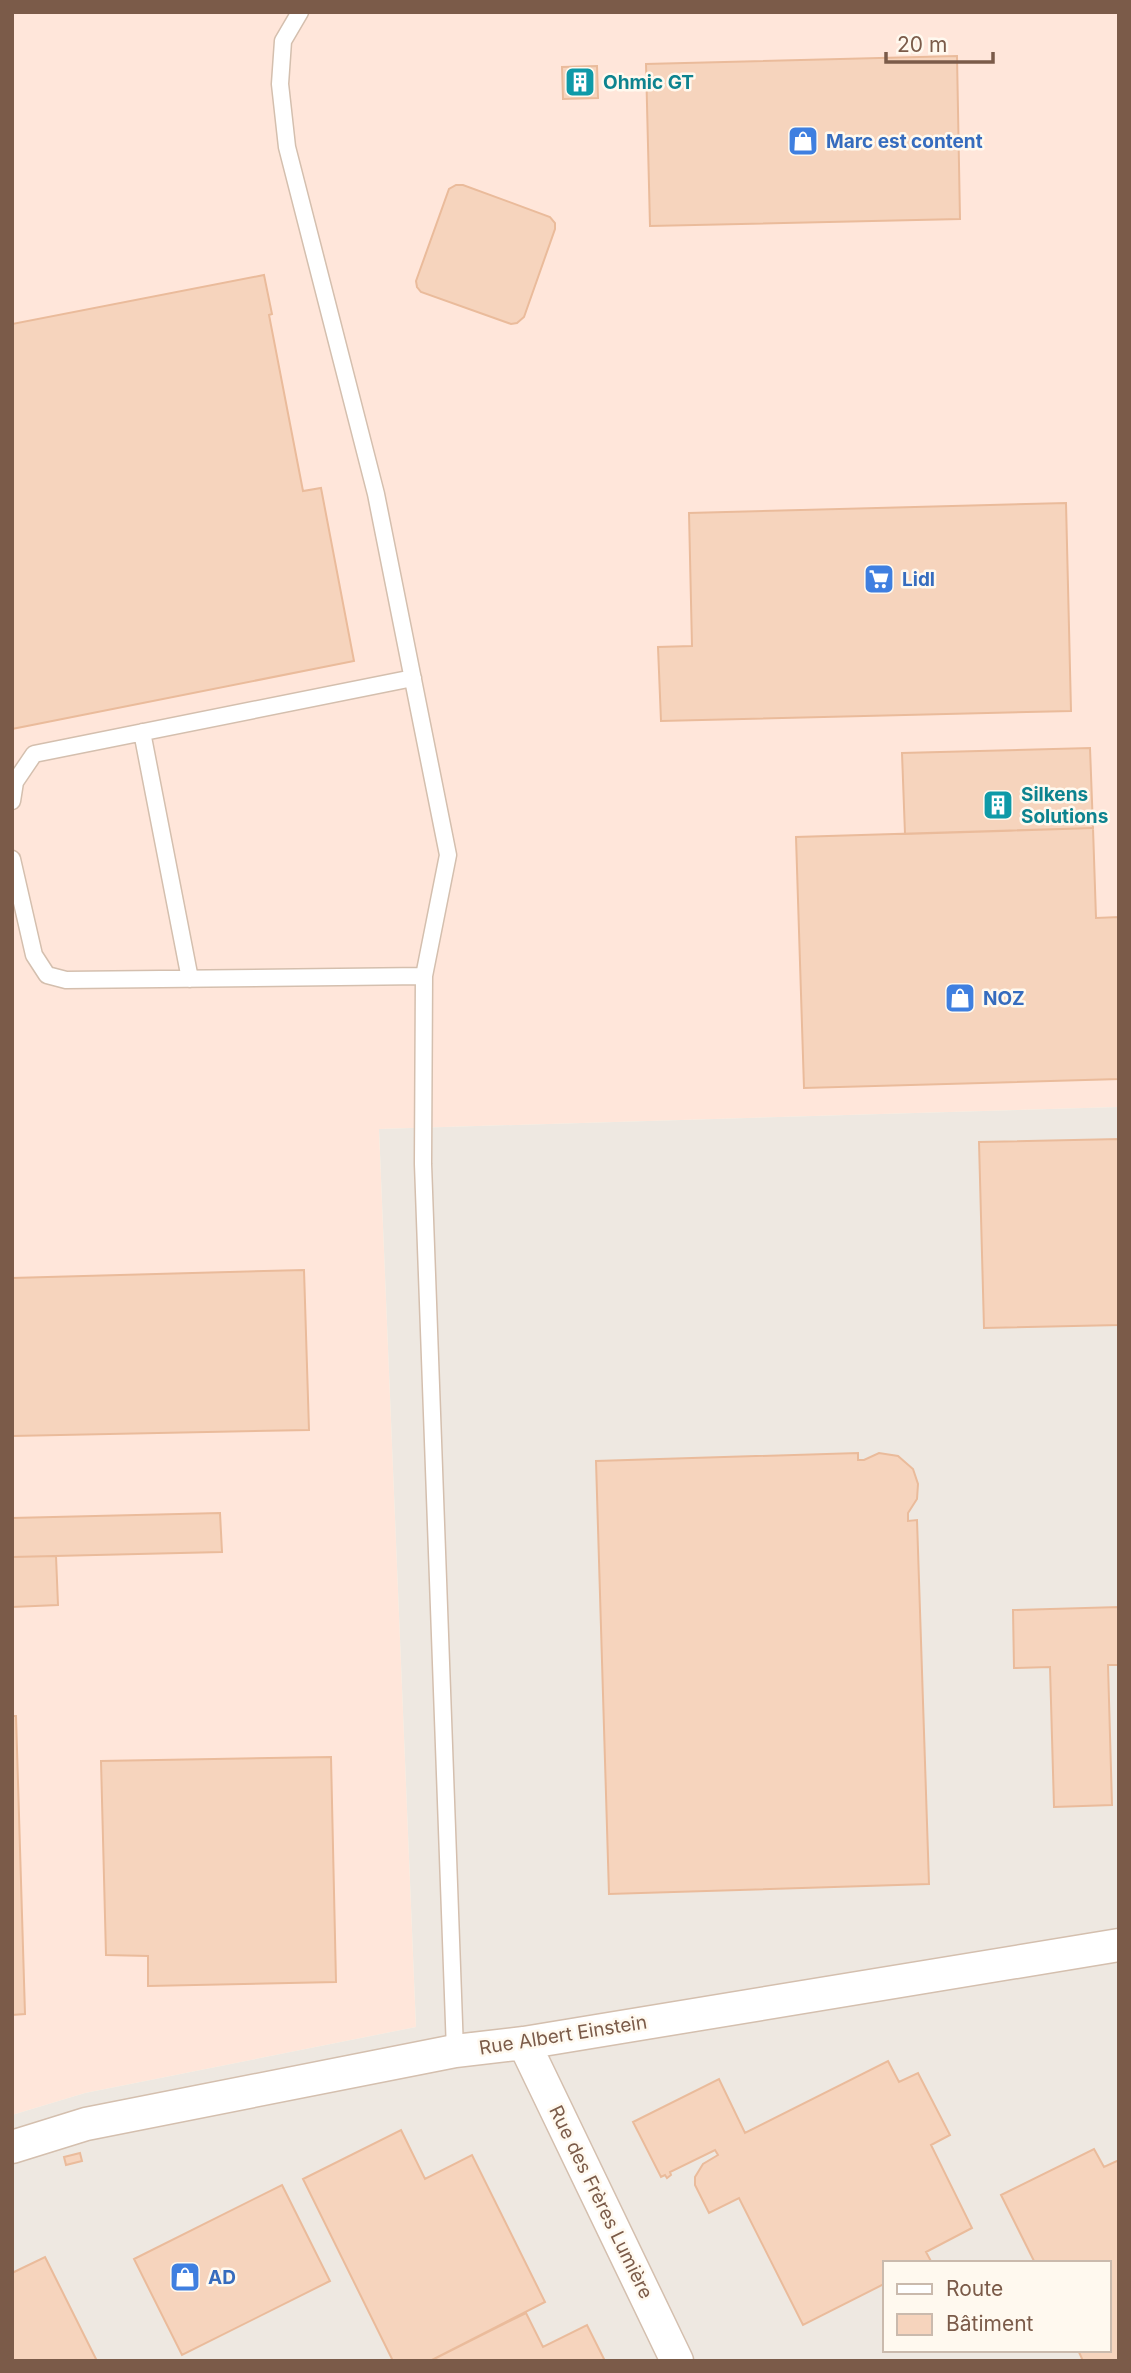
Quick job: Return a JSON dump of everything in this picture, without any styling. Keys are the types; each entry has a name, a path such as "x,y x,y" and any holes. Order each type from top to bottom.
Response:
{"street":[{"name":"Rue Albert Einstein","path":"12,2147 86,2124 455,2052 1119,1945"},
{"name":"Rue des Frères Lumière","path":"524,2043 677,2361"}],"lane":[{"path":"300,12 284,41 282,52 280,84 287,146 376,494 448,855 424,976 423,1164 455,2052"},
{"path":"12,801 15,782 34,754 413,678"},
{"path":"142,732 190,979"},
{"path":"12,859 34,955 47,975 66,980 424,976"}],"shaded area":[{"path":"12,12 1119,12 1119,1107 379,1129 416,2027 85,2093 12,2115"},
{"path":"1119,1107 1119,2361 12,2361 12,2115 85,2093 416,2027 379,1129"}],"building":[{"name":"Marc est content","path":"957,56 960,219 650,226 646,64"},
{"name":"Ohmic GT","path":"597,66 598,98 563,99 562,67"},
{"path":"463,185 550,217 555,223 524,317 517,323 511,324 421,292 417,287 416,281 449,189"},
{"path":"264,275 272,314 269,315 303,491 321,488 354,661 12,729 12,324"},
{"name":"Lidl","path":"1066,503 1071,711 661,721 658,647 692,646 689,513"},
{"name":"Silkens Solutions","path":"1090,748 1093,828 905,834 902,753"},
{"name":"NOZ","path":"1093,828 1096,918 1119,917 1119,1079 804,1088 796,837"},
{"path":"1119,1139 1119,1325 984,1328 979,1142"},
{"path":"304,1270 309,1430 12,1436 12,1278"},
{"path":"858,1453 858,1460 879,1453 898,1456 913,1469 918,1484 917,1499 908,1513 908,1521 917,1520 929,1884 609,1894 596,1461"},
{"path":"220,1513 222,1552 12,1557 12,1518"},
{"path":"56,1556 58,1605 12,1607 12,1557"},
{"path":"1119,1607 1119,1665 1108,1665 1112,1805 1054,1807 1050,1667 1014,1668 1013,1610"},
{"path":"12,1716 16,1716 25,2014 12,2015"},
{"path":"331,1757 336,1982 148,1986 148,1956 106,1955 101,1761"},
{"path":"888,2061 899,2082 918,2073 950,2135 931,2145 972,2228 926,2252 931,2261 883,2261 883,2285 803,2325 739,2198 709,2213 695,2185 695,2177 703,2164 718,2155 715,2150 670,2172 671,2175 667,2178 665,2175 661,2177 633,2122 719,2079 745,2133"},
{"path":"401,2130 425,2179 472,2155 545,2302 430,2361 393,2361 303,2179"},
{"path":"1094,2149 1104,2167 1119,2160 1119,2361 1083,2361 1079,2352 1110,2352 1110,2261 1034,2261 1001,2195"},
{"path":"80,2153 82,2161 66,2165 64,2157"},
{"path":"282,2185 330,2281 182,2355 134,2259"},
{"path":"45,2257 97,2361 12,2361 12,2273"},
{"path":"526,2313 543,2347 587,2325 605,2361 430,2361"}],"place":[{"name":"Ohmic GT","path":"580,82"},
{"name":"Marc est content","path":"803,141"},
{"name":"Lidl","path":"879,579"},
{"name":"Silkens Solutions","path":"998,805"},
{"name":"NOZ","path":"960,998"},
{"name":"AD","path":"185,2277"}]}
